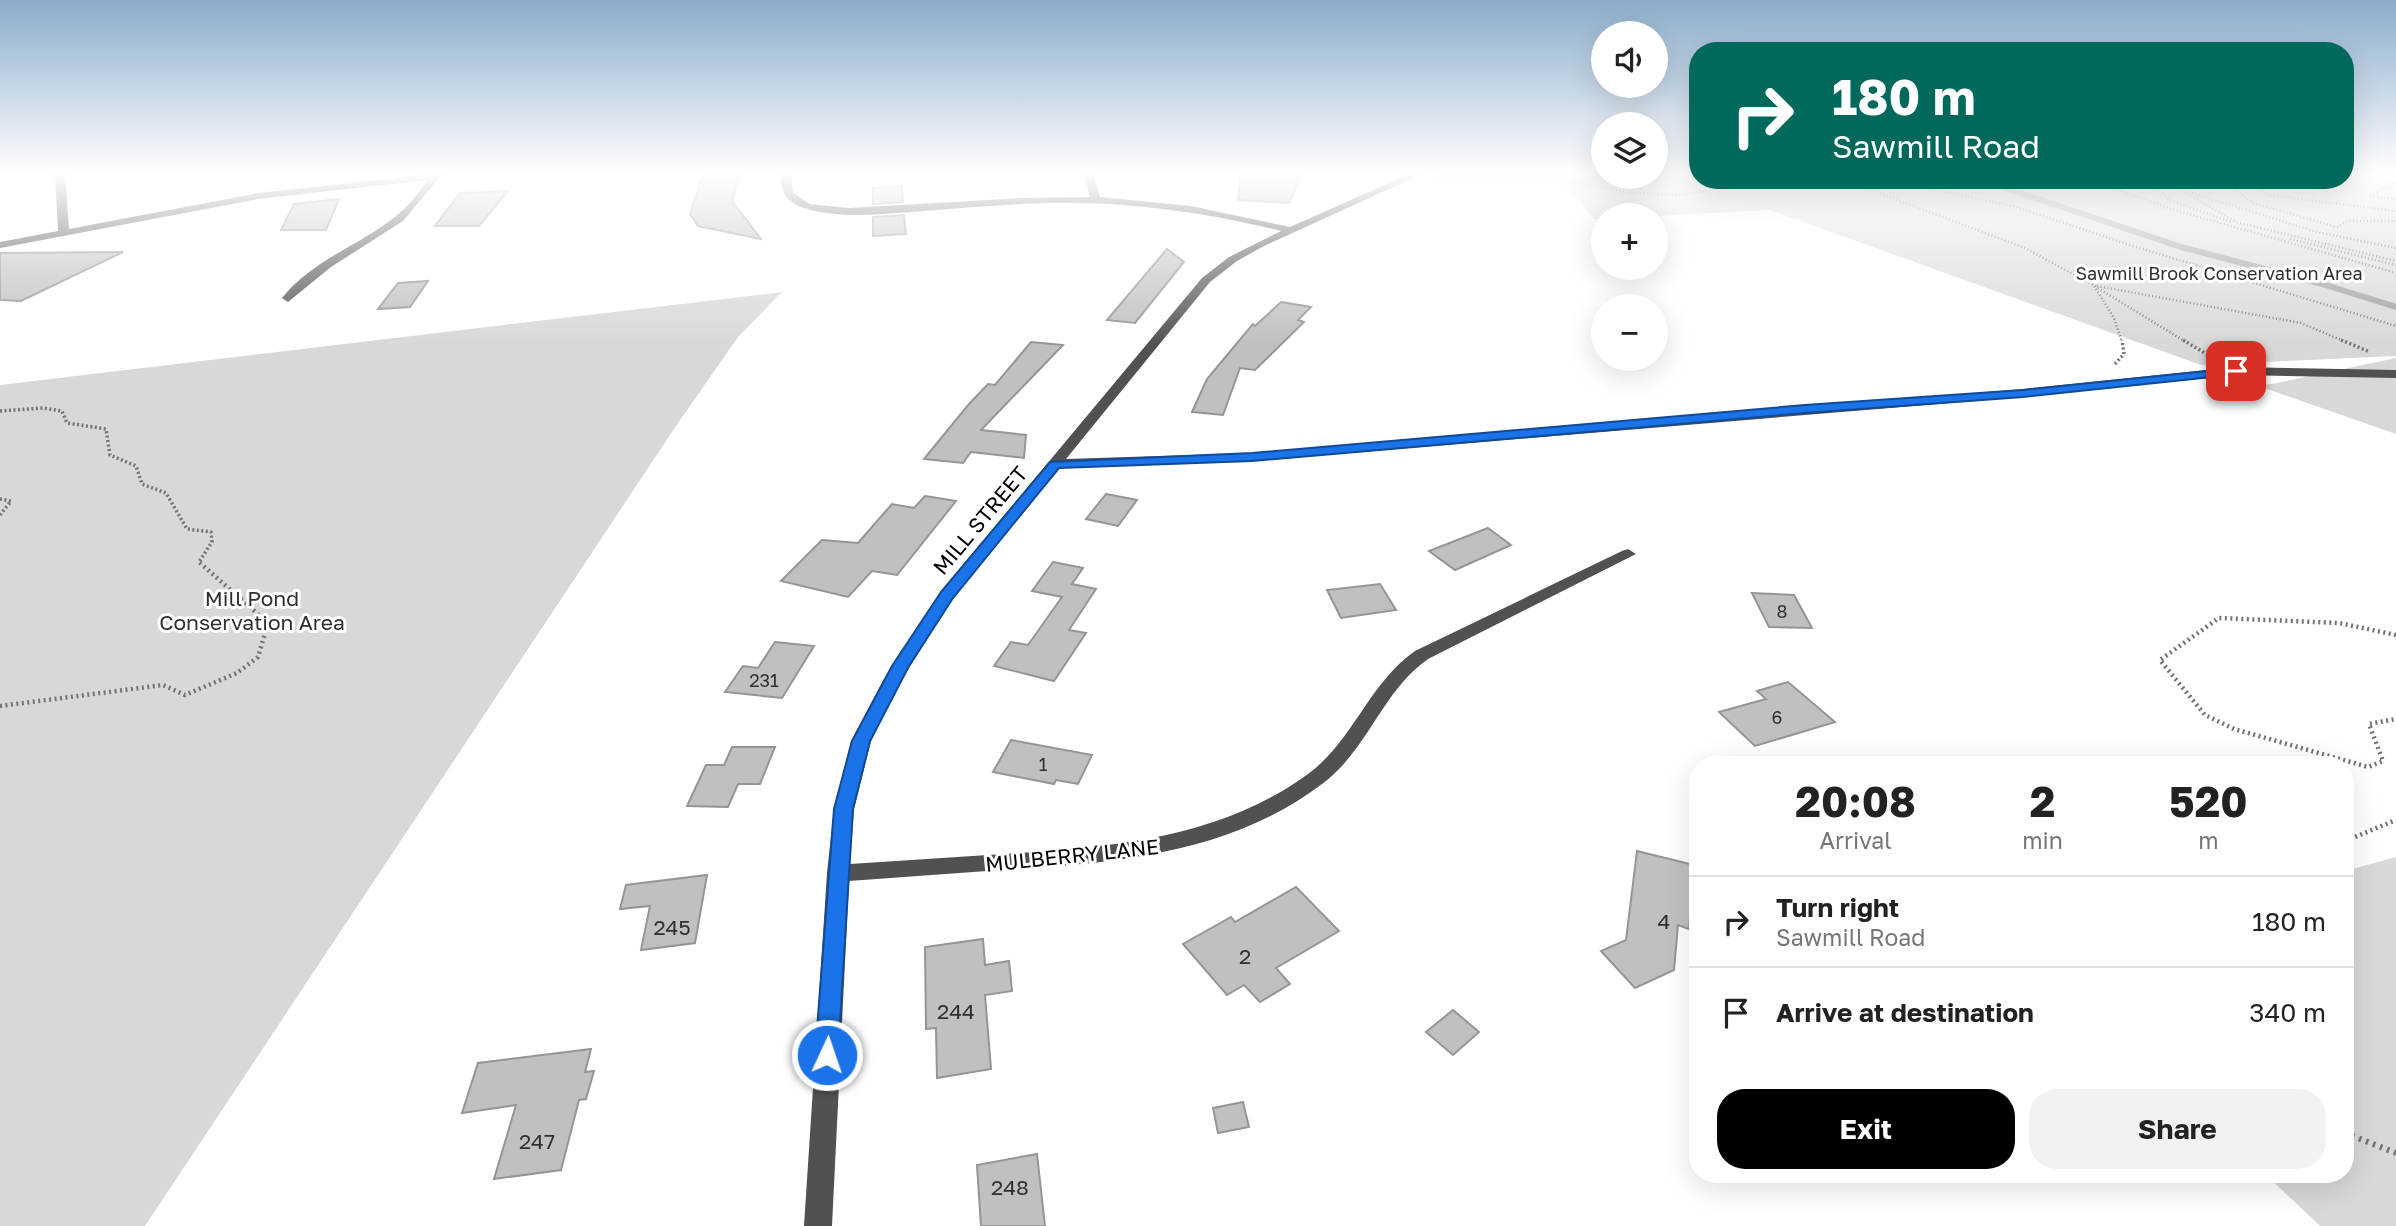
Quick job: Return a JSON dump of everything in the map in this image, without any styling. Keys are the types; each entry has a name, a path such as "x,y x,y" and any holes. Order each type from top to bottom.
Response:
{"street":[{"path":"0,245 79,230"},
{"path":"288,298 307,277 380,230"},
{"name":"MILL STREET","path":"818,1226 838,873 844,809 861,741 892,679 947,595 1206,281 1233,259 1291,230"},
{"path":"1055,464 1252,457 2088,387 2236,371 2396,374"},
{"name":"MULBERRY LANE","path":"838,873 1103,855 1156,848 1227,828 1296,793 1340,759 1359,736 1398,675 1420,656 1447,640 1628,554"}],"path":[{"path":"1978,230 2025,248 2093,285 2236,371"},
{"path":"2086,230 2396,326"},
{"path":"2246,230 2396,273"},
{"path":"2261,230 2330,250 2396,263"},
{"path":"2268,230 2396,263"},
{"path":"2311,230 2365,244 2396,248"},
{"path":"2093,285 2301,323 2372,353"},
{"path":"2088,387 2109,372 2124,354 2119,324 2093,285"},
{"path":"0,411 44,408 62,411 67,423 106,429 110,455 135,466 142,484 166,493 169,504 184,515 187,529 211,532 212,542 199,562 268,623 258,657 237,673 185,695 163,685 0,706"},
{"path":"0,499 11,501 0,514"},
{"path":"2329,756 2234,729 2205,715 2160,660 2219,618 2339,623 2396,635"},
{"path":"2354,763 2368,767 2383,761 2369,724 2396,719"},
{"path":"2354,837 2396,820"},
{"path":"2354,1137 2396,1153"}],"green space":[{"name":"Sawmill Brook Conservation Area","path":"1826,230 2396,230 2396,356 2201,365"},
{"name":"Mill Pond Conservation Area","path":"782,292 738,337 676,426 145,1226 0,1226 0,385"},
{"path":"2396,358 2396,434 2256,385 2272,384"},
{"path":"2396,857 2396,1226 2320,1226 2275,1183 2354,1183 2354,869"}],"building":[{"path":"718,230 754,230 761,239"},
{"path":"873,230 906,230 906,234 873,236"},
{"path":"1167,249 1184,262 1135,323 1107,320"},
{"path":"123,252 21,301 0,300 0,253"},
{"path":"428,281 410,307 378,309 398,283"},
{"path":"1281,302 1311,307 1298,320 1304,322 1255,370 1240,368 1223,415 1192,412 1207,379 1253,324 1255,326"},
{"path":"1031,342 1063,345 981,430 1026,435 1024,458 971,452 963,463 924,459 969,404 988,384 995,385"},
{"path":"1106,494 1137,500 1118,526 1086,519"},
{"path":"925,496 956,501 897,575 872,571 848,597 781,581 822,540 858,543 892,504 914,508"},
{"path":"1488,528 1511,545 1455,570 1429,551"},
{"path":"1053,562 1083,568 1072,584 1096,589 1069,630 1086,633 1054,681 994,666 1011,642 1028,645 1062,597 1032,591"},
{"path":"1380,584 1396,610 1341,618 1327,590"},
{"path":"1752,593 1794,595 1812,628 1769,627"},
{"path":"775,642 814,646 782,698 725,692 743,666 758,668"},
{"path":"1788,682 1835,722 1755,746 1719,712 1766,699 1757,691"},
{"path":"1011,740 1092,755 1078,784 1056,780 1054,784 993,772"},
{"path":"732,747 775,747 760,784 738,784 728,807 687,806 706,765 724,765"},
{"path":"1637,851 1689,864 1689,929 1678,925 1674,970 1635,988 1601,951 1626,940"},
{"path":"707,875 695,943 641,950 650,906 620,909 626,885"},
{"path":"1296,887 1339,931 1276,968 1290,984 1260,1002 1244,985 1227,995 1183,944 1231,917 1235,922"},
{"path":"983,939 985,965 1009,961 1012,991 985,995 991,1069 937,1078 936,1028 926,1029 925,947"},
{"path":"1453,1010 1479,1032 1453,1055 1426,1032"},
{"path":"591,1049 585,1072 594,1071 586,1099 579,1100 561,1170 494,1179 516,1105 462,1113 478,1063"},
{"path":"1243,1102 1249,1127 1218,1133 1213,1108"},
{"path":"1037,1154 1045,1226 981,1226 977,1165"}],"waterway":[{"path":"2131,230 2181,247 2319,283 2396,307"}],"route":[{"path":"827,1055 844,809 861,741 921,632 947,595 1055,464 1252,457 2023,393 2236,371"}]}
